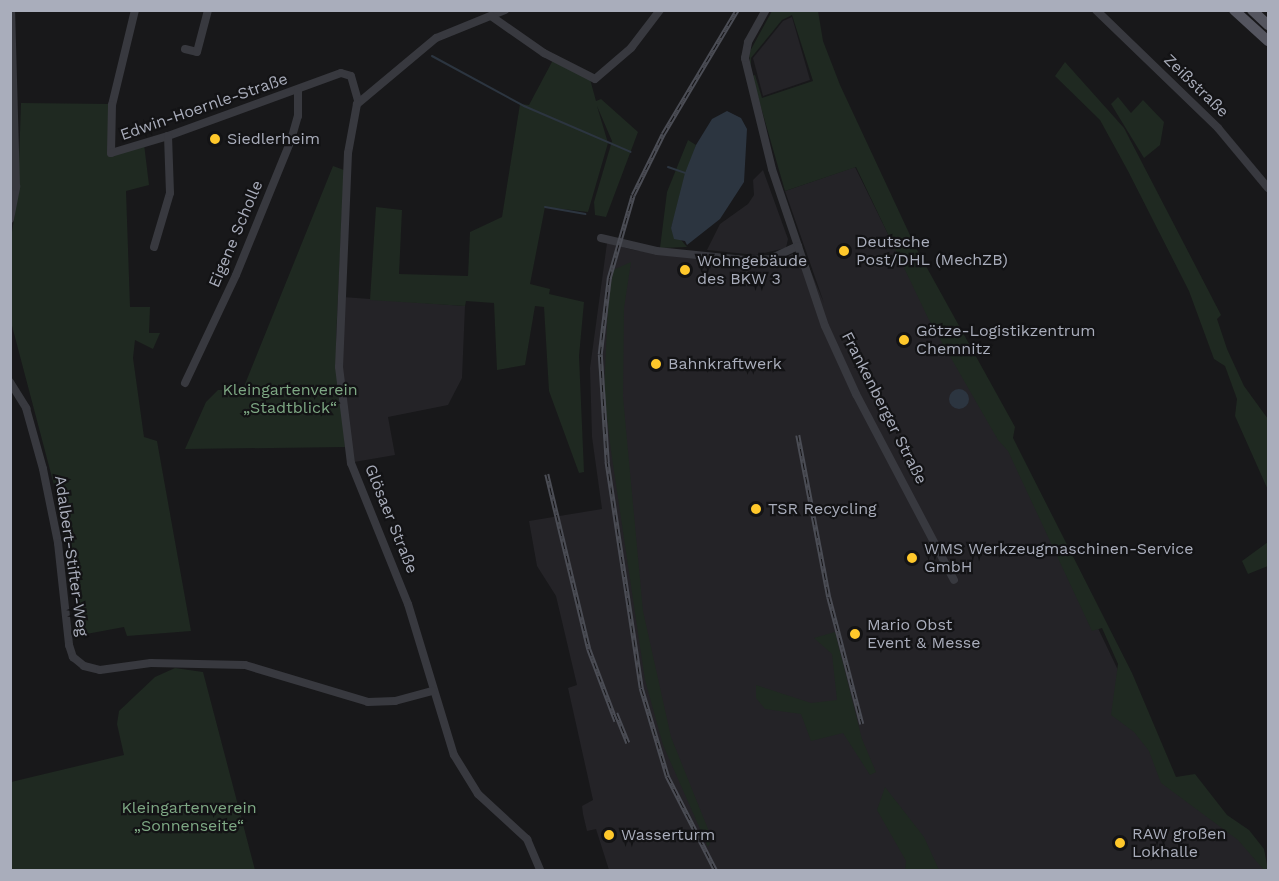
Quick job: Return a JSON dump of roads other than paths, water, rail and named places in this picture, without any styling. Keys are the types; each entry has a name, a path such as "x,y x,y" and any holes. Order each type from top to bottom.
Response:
{"main road":[{"path":"1234,10 1269,41"},
{"path":"1252,10 1269,25"}],"street":[{"path":"10,219 16,187 11,10"},
{"name":"Edwin-Hoernle-Straße","path":"135,10 114,98 109,149 115,154 347,73 358,101"},
{"path":"185,49 197,52 208,10"},
{"path":"358,101 436,38 505,10"},
{"path":"491,16 544,53 595,79 631,48 660,10"},
{"name":"Frankenberger Straße","path":"766,10 748,42 745,58 772,170 825,326 856,394 954,580"},
{"name":"Zeißstraße","path":"1096,10 1218,128 1269,188"},
{"name":"Eigene Scholle","path":"185,383 236,275 291,140 298,116 298,90"},
{"name":"Glösaer Straße","path":"358,101 348,145 339,298 339,367 346,437 358,484 408,604 433,691 467,780 527,839 540,870"},
{"path":"154,247 170,193 168,136"},
{"path":"601,238 657,251 745,260 770,259 798,246"},
{"name":"Adalbert-Stifter-Weg","path":"10,382 26,408 43,469 58,543 69,645 73,657 84,666 100,670 151,663 245,665 368,702 395,702 433,691"}],"water":[{"path":"727,111 741,118 747,129 744,182 720,219 687,245 685,241 674,239 671,228 685,173 696,145 712,119"},
{"path":"959,389 966,392 969,399 966,406 959,409 952,406 949,399 952,392"}],"waterway":[{"path":"432,56 524,106 631,152"},
{"path":"668,167 685,173"},
{"path":"545,207 585,214"}],"railway":[{"path":"715,870 667,776 641,688 607,462 600,354 609,278 633,195 663,134 737,10"},
{"path":"798,435 829,597 862,724"},
{"path":"547,474 589,649 616,721"},
{"path":"616,713 628,743"}],"place":[{"name":"Siedlerheim","path":"215,139"},
{"name":"Deutsche Post/DHL (MechZB)","path":"844,251"},
{"name":"Wohngebäude des BKW 3","path":"685,270"},
{"name":"Götze-Logistikzentrum Chemnitz","path":"904,340"},
{"name":"Bahnkraftwerk","path":"656,364"},
{"name":"TSR Recycling","path":"756,509"},
{"name":"WMS Werkzeugmaschinen-Service GmbH","path":"912,558"},
{"name":"Mario Obst Event & Messe","path":"855,634"},
{"name":"Wasserturm","path":"609,835"},
{"name":"RAW großen Lokhalle","path":"1120,843"}],"park label":[{"name":"Kleingartenverein „Stadtblick“","path":"290,399"},
{"name":"Kleingartenverein „Sonnenseite“","path":"189,817"}]}
